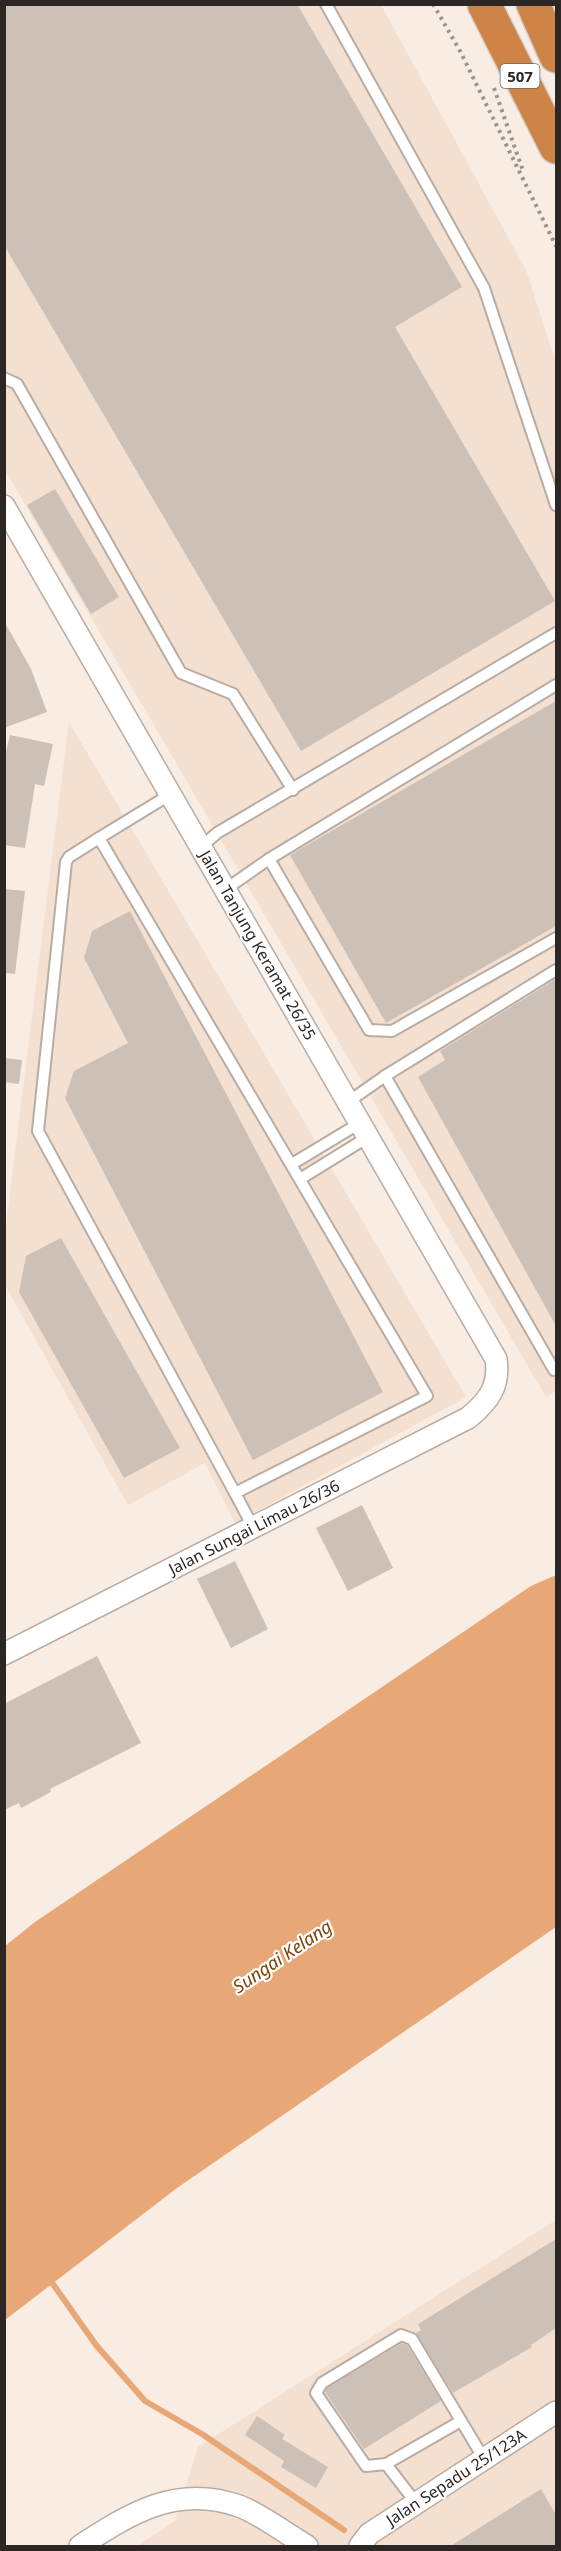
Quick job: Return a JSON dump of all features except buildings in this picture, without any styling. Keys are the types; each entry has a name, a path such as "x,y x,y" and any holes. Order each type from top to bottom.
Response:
{"highway":[{"name":"507","path":"484,4 556,147"},
{"path":"533,4 556,56"}],"street":[{"name":"Jalan Tanjung Keramat 26/35","path":"4,506 496,1359 498,1372 495,1388"},
{"name":"Jalan Sungai Limau 26/36","path":"4,1654 468,1418 485,1404 495,1388"},
{"name":"Jalan Sepadu 25/123A","path":"360,2547 369,2535 556,2412"},
{"path":"80,2547 112,2525 157,2504 199,2497 240,2506 307,2547"}],"lane":[{"path":"326,4 484,288 556,505"},
{"path":"4,378 17,384 181,673 233,694 293,790"},
{"path":"201,847 217,833 556,633"},
{"path":"225,890 269,859 556,685"},
{"path":"171,794 69,856 66,862 38,1131 253,1527"},
{"path":"99,838 427,1396 235,1493"},
{"path":"269,859 369,1029 392,1031 556,938"},
{"path":"348,1102 385,1076 556,970"},
{"path":"385,1076 554,1370 556,1369"},
{"path":"292,1164 364,1130"},
{"path":"300,1179 364,1130"},
{"path":"461,2421 386,2464 366,2466 316,2393 322,2383 401,2335 414,2342 484,2459"},
{"path":"386,2464 416,2503"}],"path":[{"path":"433,4 465,62 556,246"}],"shaded area":[{"path":"4,5 381,5 526,270 556,363 556,1391 546,1397 5,470"},
{"path":"69,722 466,1397 235,1523 205,1463 128,1505 5,1285 5,1233"},
{"path":"556,2220 556,2546 137,2546 175,2521 198,2447"}],"water":[{"name":"Sungai Kelang","path":"556,1575 556,1927 177,2188 5,2320 5,1946 35,1922 531,1586"}],"waterway":[{"path":"48,2277 96,2345 145,2401 202,2434 344,2530"}]}
